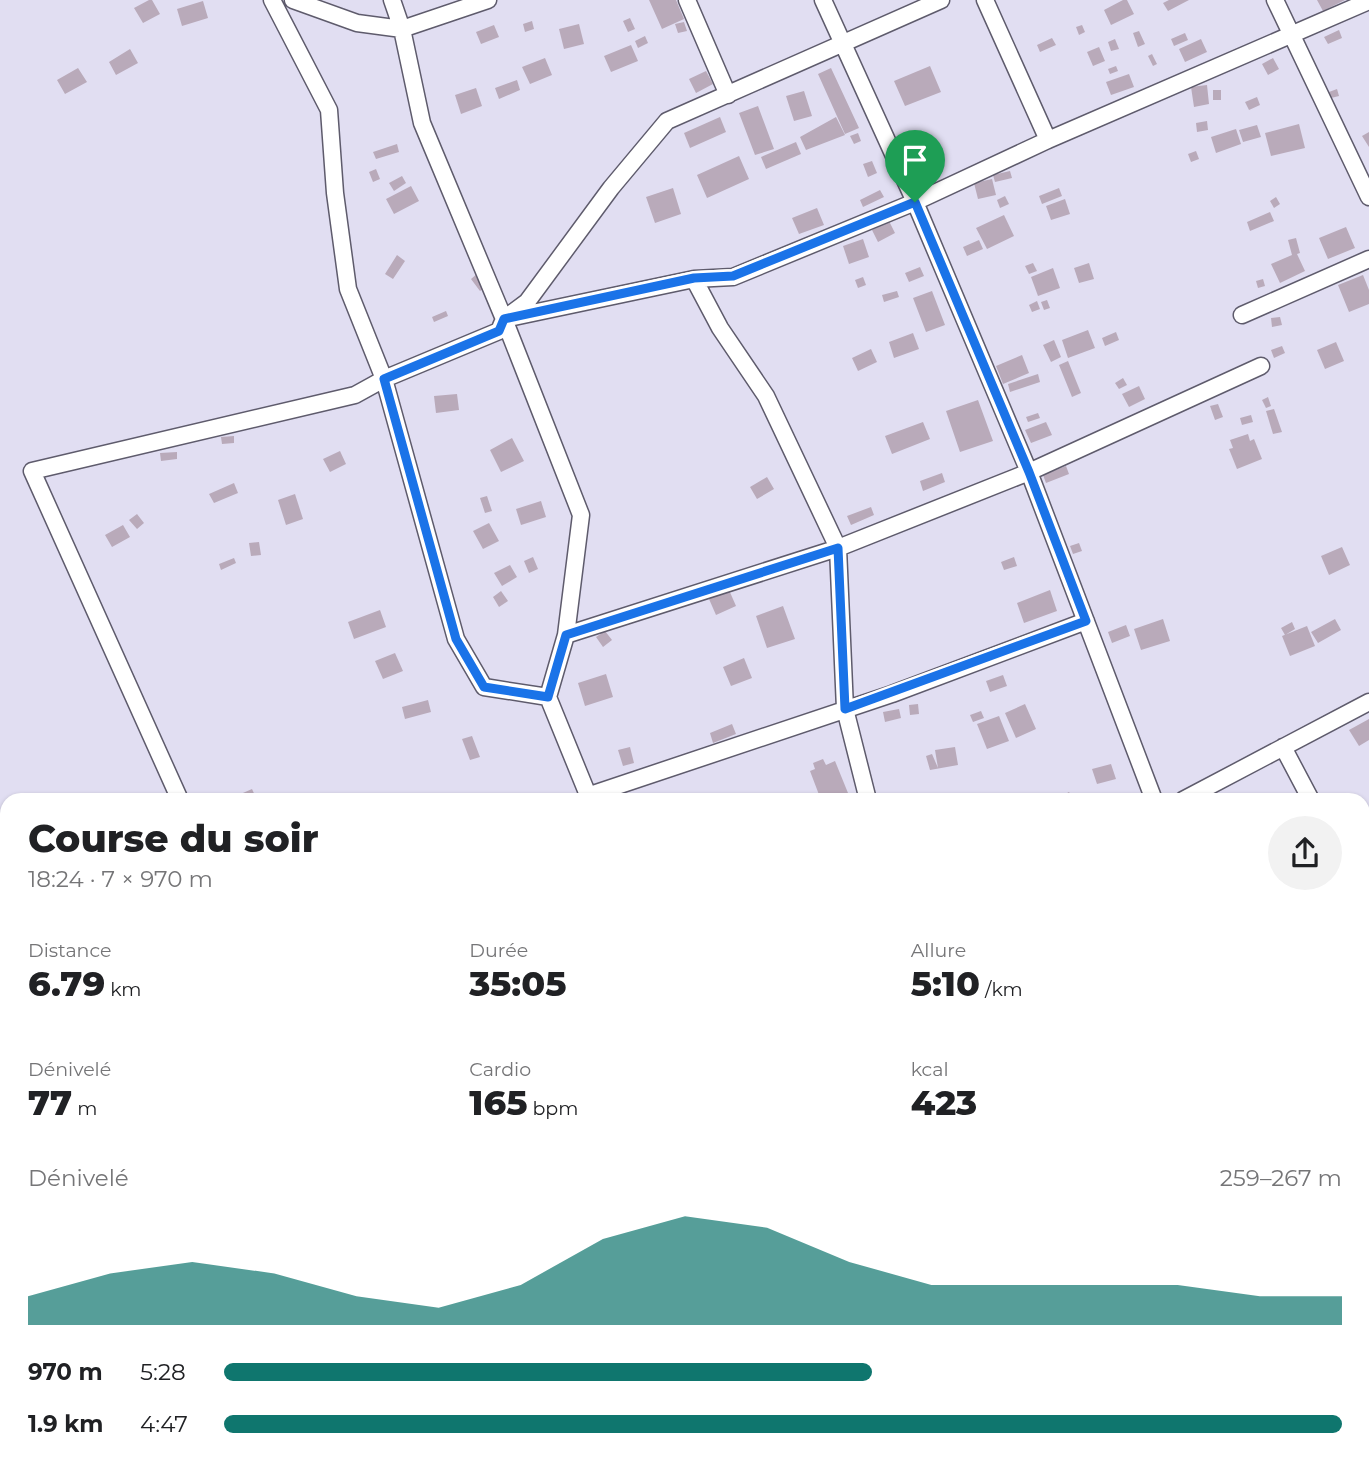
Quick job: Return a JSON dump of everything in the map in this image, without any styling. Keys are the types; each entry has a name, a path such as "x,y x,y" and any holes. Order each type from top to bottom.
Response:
{"street":[{"path":"272,0 329,110 334,193 348,289 384,379 456,639 484,687 548,697"},
{"path":"293,0 357,23 402,29 488,0"},
{"path":"392,0 402,29 422,123 504,319 581,514 566,635 548,697 586,793"},
{"path":"687,0 728,95"},
{"path":"823,0 915,202 1029,472 1151,793"},
{"path":"177,793 32,471 355,395 384,379 499,331 504,319 527,302 611,188 667,121 941,0"},
{"path":"985,0 1048,139"},
{"path":"1275,0 1369,197"},
{"path":"504,319 694,278 733,276 915,202 1048,139 1369,1"},
{"path":"1242,315 1369,259"},
{"path":"694,278 720,328 766,396 838,548 845,709 866,793"},
{"path":"566,635 838,548 1029,472 1261,366"},
{"path":"600,793 845,709 1086,621"},
{"path":"1196,793 1369,702"},
{"path":"1283,747 1307,793"}],"building":[{"path":"152,0 160,14 143,23 134,8"},
{"path":"649,0 676,0 684,19 662,29"},
{"path":"1127,0 1134,14 1111,25 1104,10"},
{"path":"1169,0 1189,0 1168,11 1163,3"},
{"path":"1317,0 1345,0 1323,11"},
{"path":"203,1 208,18 182,26 177,9"},
{"path":"630,18 635,29 628,32 623,21"},
{"path":"532,21 534,29 525,32 523,24"},
{"path":"684,22 687,31 678,33 675,24"},
{"path":"579,24 584,44 564,49 559,29"},
{"path":"494,25 499,37 481,44 476,32"},
{"path":"1082,25 1085,32 1079,35 1076,27"},
{"path":"1339,30 1342,38 1328,44 1324,37"},
{"path":"1139,31 1145,44 1138,47 1133,33"},
{"path":"1185,33 1188,40 1174,46 1171,39"},
{"path":"645,36 648,43 638,48 635,41"},
{"path":"1052,38 1056,45 1040,52 1037,45"},
{"path":"1115,39 1119,49 1111,51 1108,42"},
{"path":"1201,39 1207,52 1185,62 1179,49"},
{"path":"631,45 638,61 611,72 604,56"},
{"path":"1099,47 1105,61 1093,66 1087,52"},
{"path":"130,49 138,63 116,75 109,62"},
{"path":"1152,54 1157,64 1153,66 1148,56"},
{"path":"545,58 552,75 530,84 522,67"},
{"path":"1273,58 1279,69 1268,75 1262,64"},
{"path":"930,66 941,92 905,106 894,81"},
{"path":"1116,66 1118,71 1110,74 1108,69"},
{"path":"78,68 87,82 65,94 57,80"},
{"path":"831,68 859,128 845,134 818,74"},
{"path":"706,71 713,84 696,93 689,79"},
{"path":"1129,74 1134,87 1111,95 1106,82"},
{"path":"517,80 520,90 499,99 495,88"},
{"path":"1207,85 1209,104 1194,107 1191,87"},
{"path":"476,88 482,106 461,114 455,95"},
{"path":"1337,89 1339,96 1331,98 1329,92"},
{"path":"1213,90 1221,90 1221,100 1213,100"},
{"path":"804,91 812,116 794,121 786,96"},
{"path":"1257,97 1260,105 1249,110 1245,102"},
{"path":"758,106 774,149 755,155 739,113"},
{"path":"720,117 726,132 690,148 684,133"},
{"path":"836,117 845,135 806,150 800,137"},
{"path":"1207,121 1208,130 1197,132 1196,123"},
{"path":"1299,124 1305,148 1271,156 1265,133"},
{"path":"1257,125 1261,137 1243,142 1239,130"},
{"path":"1236,129 1241,144 1216,153 1211,137"},
{"path":"1369,132 1369,147 1362,136"},
{"path":"858,133 861,141 854,144 850,136"},
{"path":"796,142 801,154 766,169 761,157"},
{"path":"397,144 399,152 376,159 373,152"},
{"path":"1196,151 1199,159 1191,162 1188,154"},
{"path":"739,156 749,179 707,198 697,175"},
{"path":"872,161 877,173 868,177 863,164"},
{"path":"376,169 380,179 373,182 369,172"},
{"path":"1010,171 1012,178 995,182 993,175"},
{"path":"402,176 406,183 394,191 389,183"},
{"path":"992,179 996,195 978,199 974,183"},
{"path":"411,186 419,201 394,214 386,199"},
{"path":"673,188 681,214 655,223 646,197"},
{"path":"1059,188 1062,196 1042,204 1039,196"},
{"path":"880,190 884,197 863,207 860,200"},
{"path":"1005,196 1009,204 1000,208 997,200"},
{"path":"1276,197 1280,204 1274,208 1270,201"},
{"path":"1065,199 1070,214 1051,220 1046,206"},
{"path":"817,208 824,225 799,234 792,218"},
{"path":"1270,212 1274,221 1250,231 1247,222"},
{"path":"1004,215 1014,236 987,249 976,228"},
{"path":"889,221 895,233 878,242 872,230"},
{"path":"1346,227 1355,248 1328,259 1319,238"},
{"path":"1296,238 1300,253 1297,254 1305,271 1280,283 1271,264 1292,255 1288,240"},
{"path":"863,239 869,257 849,264 843,246"},
{"path":"979,240 983,249 967,256 963,247"},
{"path":"397,255 405,261 393,279 385,274"},
{"path":"1033,263 1037,271 1029,274 1025,266"},
{"path":"1089,263 1094,279 1079,283 1074,268"},
{"path":"920,267 924,276 909,282 905,273"},
{"path":"1053,268 1060,288 1038,296 1031,277"},
{"path":"477,274 487,286 480,291 471,279"},
{"path":"1363,275 1369,290 1369,304 1349,312 1338,285"},
{"path":"863,277 866,285 858,288 855,280"},
{"path":"1263,279 1265,286 1258,288 1256,281"},
{"path":"897,291 899,297 884,302 882,295"},
{"path":"932,291 945,325 926,332 913,298"},
{"path":"1047,300 1050,308 1044,310 1041,302"},
{"path":"1037,301 1040,309 1032,312 1029,305"},
{"path":"446,311 448,316 434,322 432,317"},
{"path":"1280,317 1282,325 1272,327 1271,318"},
{"path":"1088,330 1095,348 1068,358 1062,340"},
{"path":"1116,332 1119,340 1105,346 1102,338"},
{"path":"913,333 919,349 894,358 889,342"},
{"path":"1054,340 1061,357 1051,362 1043,345"},
{"path":"1336,342 1344,361 1325,369 1317,350"},
{"path":"1282,346 1285,353 1274,358 1271,350"},
{"path":"871,349 877,362 858,371 852,358"},
{"path":"1022,355 1029,373 1003,384 996,366"},
{"path":"1068,361 1081,393 1072,397 1059,365"},
{"path":"1038,374 1040,382 1010,392 1008,384"},
{"path":"1123,378 1127,385 1119,389 1115,383"},
{"path":"1139,386 1145,399 1129,407 1122,394"},
{"path":"457,394 459,410 436,413 434,396"},
{"path":"1268,397 1271,406 1266,408 1262,400"},
{"path":"978,400 993,441 960,452 946,411"},
{"path":"1218,404 1223,417 1215,420 1210,406"},
{"path":"1274,409 1282,432 1273,434 1266,411"},
{"path":"1038,413 1040,418 1028,422 1026,417"},
{"path":"1251,415 1253,422 1242,425 1240,418"},
{"path":"923,422 930,439 892,454 885,436"},
{"path":"1046,422 1052,435 1031,443 1025,430"},
{"path":"1248,434 1250,441 1254,439 1262,459 1237,469 1229,449 1233,448 1230,440"},
{"path":"234,436 234,443 222,444 221,437"},
{"path":"512,438 524,461 501,472 490,450"},
{"path":"340,451 346,464 330,472 323,459"},
{"path":"177,452 177,459 161,461 160,453"},
{"path":"1066,466 1069,474 1046,483 1043,475"},
{"path":"942,473 945,482 923,491 920,481"},
{"path":"767,477 774,489 757,499 750,487"},
{"path":"234,483 238,493 214,503 209,494"},
{"path":"295,494 303,519 286,525 278,500"},
{"path":"487,496 492,511 485,513 480,498"},
{"path":"541,501 546,517 521,525 516,509"},
{"path":"871,507 874,515 851,525 847,516"},
{"path":"137,514 144,523 137,529 129,520"},
{"path":"489,523 499,541 483,549 473,531"},
{"path":"123,525 130,537 112,547 105,535"},
{"path":"259,542 261,555 251,556 249,543"},
{"path":"1079,543 1082,551 1073,554 1070,546"},
{"path":"1342,547 1350,565 1329,575 1321,556"},
{"path":"533,557 538,569 529,573 524,561"},
{"path":"1014,557 1017,566 1004,570 1001,562"},
{"path":"234,558 236,563 221,570 219,564"},
{"path":"510,565 517,577 502,586 494,573"},
{"path":"729,590 736,606 716,615 709,599"},
{"path":"1050,590 1057,611 1024,623 1017,603"},
{"path":"501,591 508,601 499,607 493,597"},
{"path":"783,606 795,639 767,648 756,616"},
{"path":"380,610 386,627 354,639 348,622"},
{"path":"1163,619 1170,641 1141,650 1134,629"},
{"path":"1335,619 1341,630 1318,643 1311,632"},
{"path":"1292,622 1295,629 1285,635 1281,628"},
{"path":"1126,625 1130,636 1112,643 1108,632"},
{"path":"1307,626 1315,646 1290,656 1282,636"},
{"path":"605,631 612,640 603,647 596,637"},
{"path":"395,653 403,671 383,679 375,661"},
{"path":"744,658 752,678 731,686 723,667"},
{"path":"606,674 613,697 585,706 578,683"},
{"path":"1003,675 1007,686 990,692 986,681"},
{"path":"428,700 431,712 405,719 402,707"},
{"path":"918,704 919,714 910,715 909,705"},
{"path":"1025,704 1036,729 1016,738 1005,713"},
{"path":"899,709 901,718 885,722 883,712"},
{"path":"981,711 984,718 973,722 970,715"},
{"path":"999,716 1009,741 987,749 977,724"},
{"path":"1369,719 1369,740 1359,746 1349,730"},
{"path":"732,724 736,734 713,743 710,733"},
{"path":"472,736 480,757 470,760 462,739"},
{"path":"630,747 634,763 623,766 618,750"},
{"path":"955,747 958,765 930,770 926,756 932,754 938,768 935,750"},
{"path":"823,759 826,765 835,761 848,793 818,793 810,771 815,769 813,763"},
{"path":"1111,764 1116,779 1097,784 1092,769"}],"route":[{"path":"915,202 1029,472 1086,621 845,709 838,548 566,635 548,697 484,687 456,639 384,379 499,331 504,319 694,278 733,276 915,202"}]}
